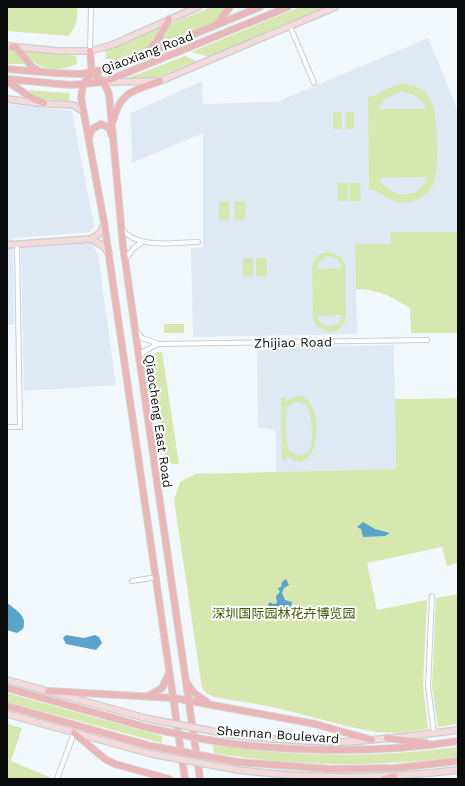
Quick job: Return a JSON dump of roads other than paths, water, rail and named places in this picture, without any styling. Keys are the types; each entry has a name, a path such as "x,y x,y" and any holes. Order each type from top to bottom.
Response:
{"main road":[{"path":"10,46 58,51 90,51 112,44 198,7"},
{"path":"214,27 222,19 230,7"},
{"name":"Qiaoxiang Road","path":"7,69 42,72 92,73 145,55 260,7"},
{"name":"Qiaoxiang Road","path":"7,80 62,85 83,85 104,82 288,7"},
{"path":"112,124 116,110 123,98 335,7"},
{"path":"145,55 152,48 169,19"},
{"path":"10,46 19,51 34,69 42,72"},
{"path":"83,85 92,73 90,51"},
{"path":"92,73 104,82 160,81"},
{"path":"7,80 33,99 44,103"},
{"name":"Qiaocheng East Road","path":"104,82 109,94 125,259 200,779"},
{"name":"Qiaocheng East Road","path":"83,85 81,91 83,111 109,253 185,779"},
{"path":"7,99 73,105 83,111"},
{"path":"88,141 92,129 101,124 109,128 114,145"},
{"path":"7,245 91,239 100,233 104,222"},
{"path":"91,239 103,246 109,253"},
{"path":"148,695 162,688 167,680 170,668"},
{"path":"7,680 149,719 233,735 308,741 372,740 458,730"},
{"path":"185,680 198,697 213,704"},
{"name":"Shennan Boulevard","path":"7,688 149,728 234,744 294,749 363,750 440,744 458,741"},
{"path":"48,691 148,695 188,700 315,724 372,740"},
{"path":"7,706 151,746 237,762 329,769 396,768 458,761"},
{"path":"7,714 152,754 238,770 295,775 394,776 458,770"},
{"path":"74,733 105,759 115,764 160,778 169,779"},
{"path":"387,738 440,744"},
{"path":"384,779 394,776"}],"street":[{"path":"90,51 91,7"},
{"path":"290,26 314,82"},
{"path":"121,229 127,236 141,243 198,242"},
{"path":"125,259 134,248 141,243"},
{"path":"7,427 20,427 17,245"},
{"name":"Zhijiao Road","path":"135,330 142,338 159,344 427,340"},
{"name":"Zhijiao Road","path":"139,358 143,352 159,344"},
{"path":"132,581 157,578"},
{"path":"432,596 428,686 434,733"},
{"path":"57,779 74,733"}],"water":[{"path":"363,522 375,529 390,533 385,536 363,537 361,529 357,527"},
{"path":"286,579 289,585 284,588 282,593 285,600 292,602 291,608 287,610 282,608 277,613 270,614 268,604 270,602 273,604 277,603 276,596 280,592 278,588 281,587 282,582"},
{"path":"7,603 23,617 24,620 23,629 17,633 7,630"},
{"path":"66,635 84,638 95,635 99,637 102,643 96,650 66,644 63,638"}],"park label":[{"name":"深圳国际园林花卉博览园","path":"284,613"}]}
